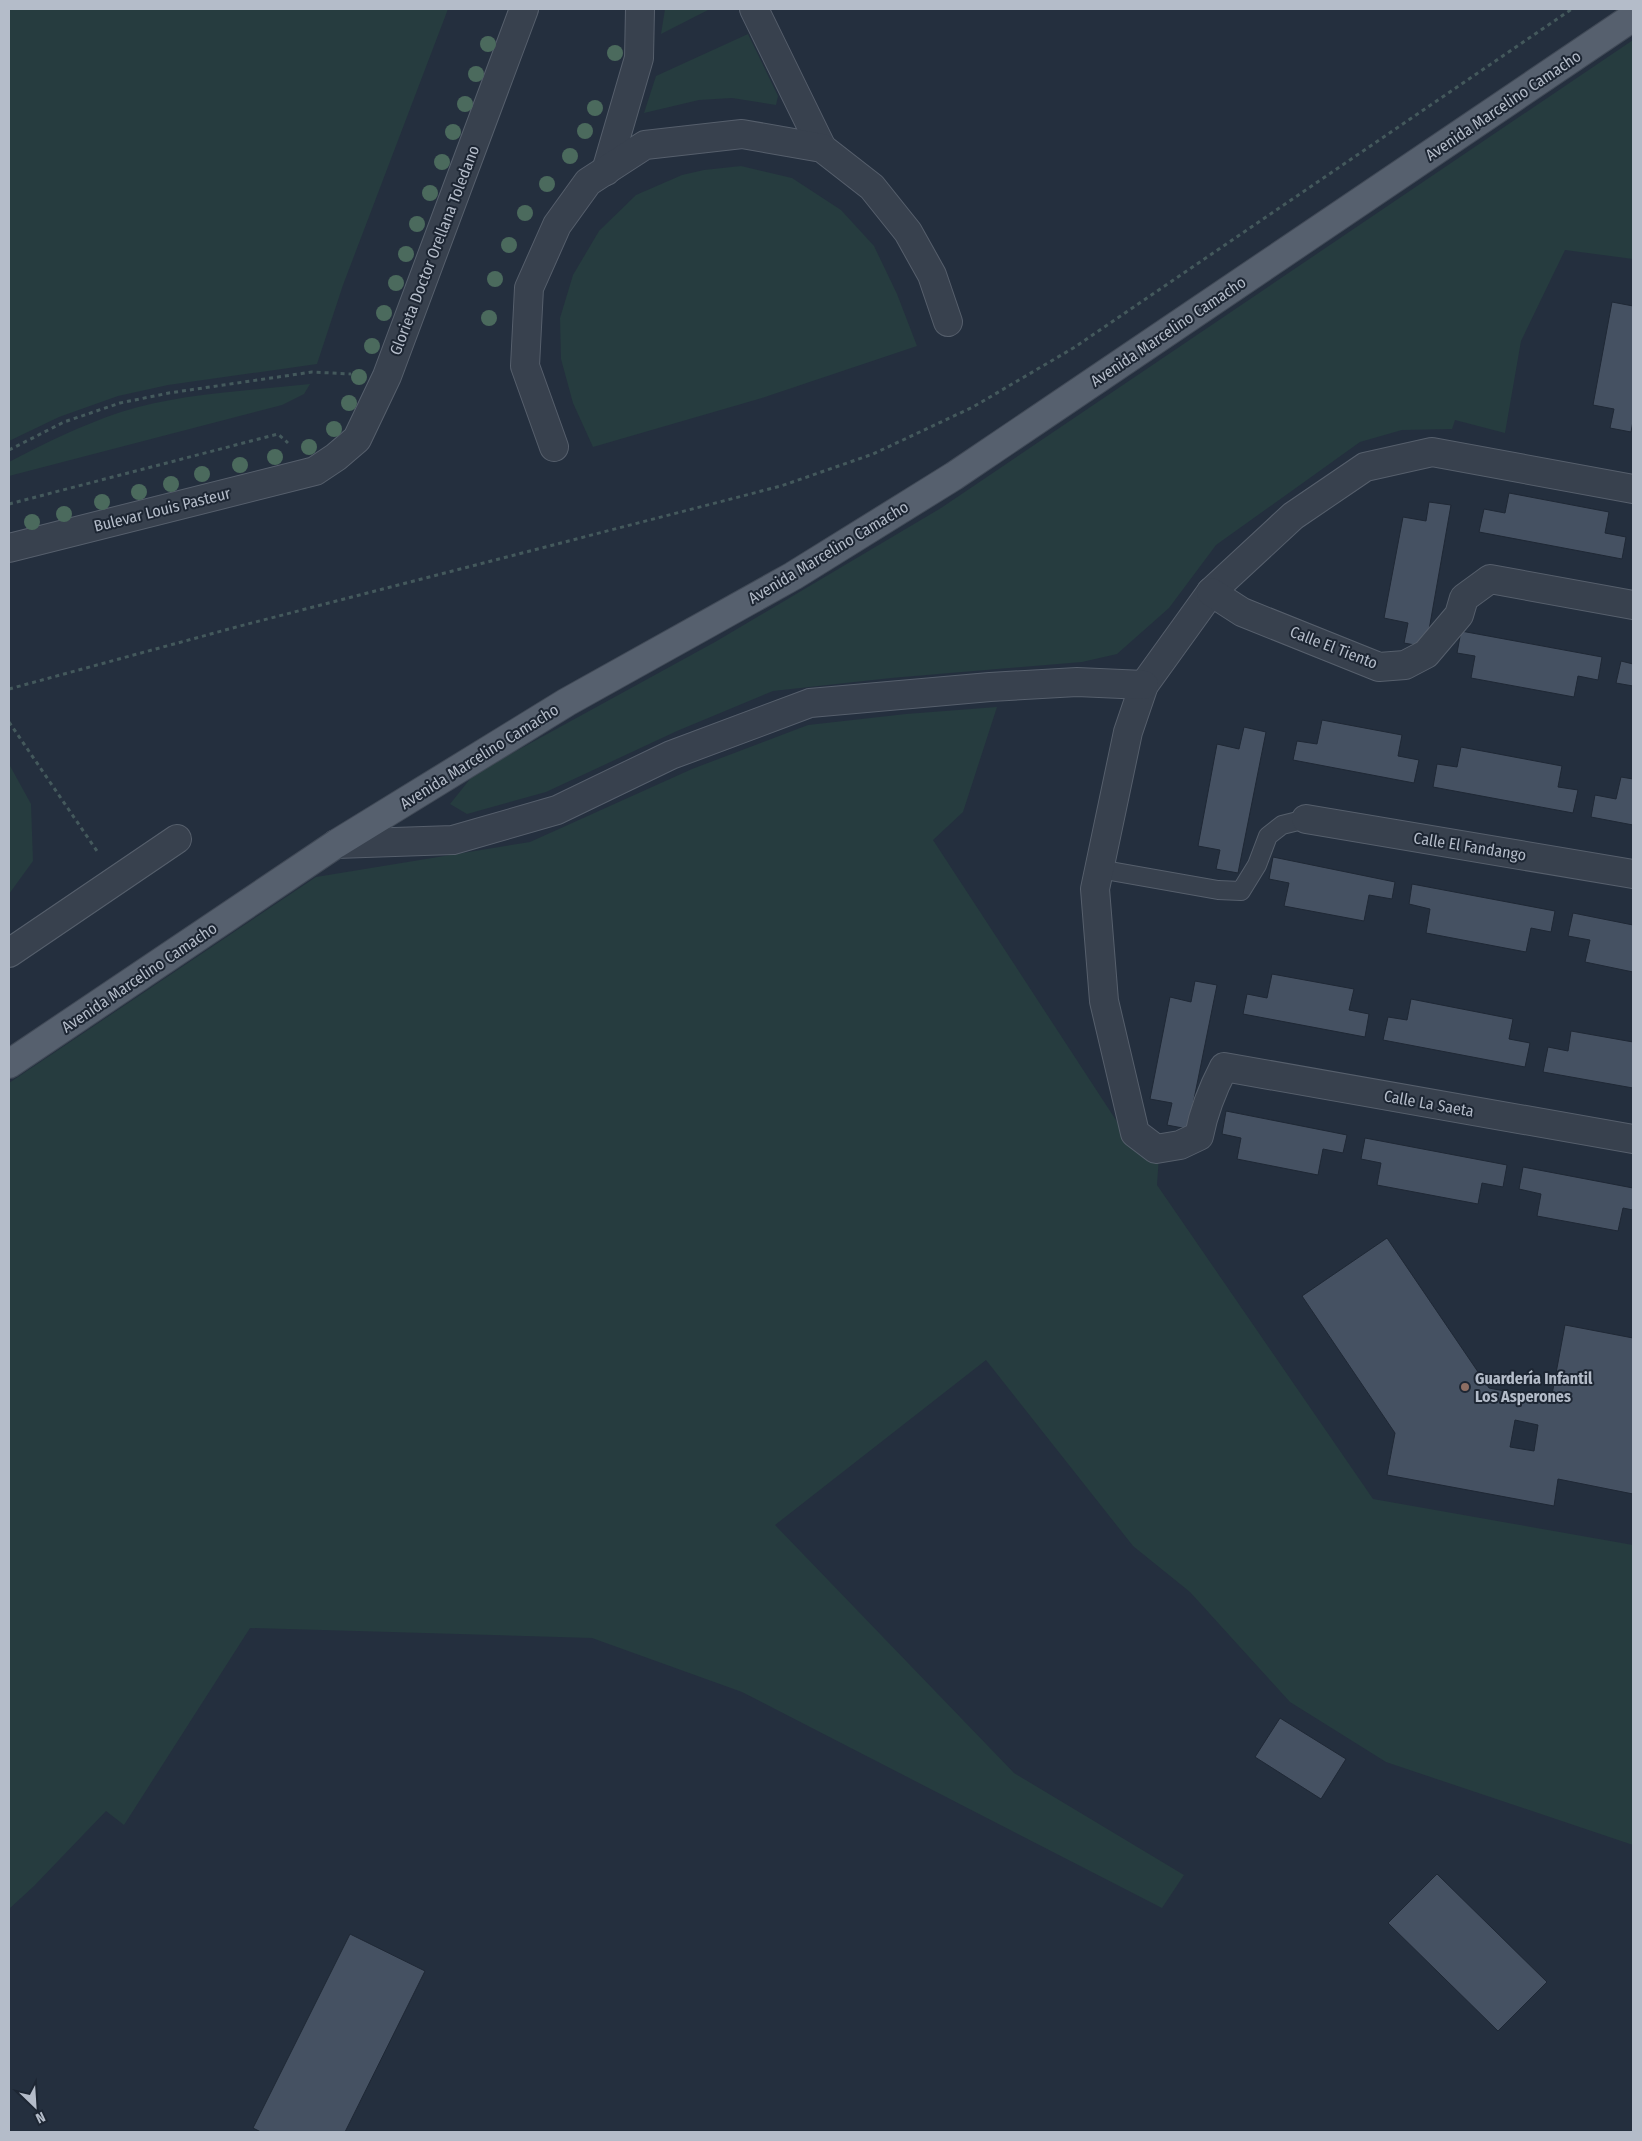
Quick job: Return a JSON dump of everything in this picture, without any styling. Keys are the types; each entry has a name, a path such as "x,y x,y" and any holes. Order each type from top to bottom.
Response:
{"main road":[{"name":"Avenida Marcelino Camacho","path":"9,1064 336,844 567,702 793,576 954,476 1633,17"}],"street":[{"name":"Glorieta Doctor Orellana Toledano","path":"315,471 357,440 387,376 524,9"},
{"path":"606,171 639,58 640,9"},
{"path":"754,9 822,148 872,187 908,232 932,274 948,322"},
{"path":"554,447 525,366 529,288 557,225 588,182 644,146 742,134 822,148"},
{"path":"1099,869 1128,732 1144,684 1211,592 1293,516 1365,467 1432,452 1633,489"},
{"name":"Bulevar Louis Pasteur","path":"9,548 315,471"},
{"name":"Calle El Tiento","path":"1211,592 1242,612 1379,666 1404,665 1426,654 1459,615 1464,598 1490,579 1633,605"},
{"path":"336,844 453,840 557,810 671,755 810,703 990,687 1077,682 1144,684"},
{"name":"Calle El Fandango","path":"1306,819 1633,874"},
{"path":"9,953 177,839"},
{"name":"Calle La Saeta","path":"1099,869 1095,889 1104,1001 1135,1132 1156,1149 1180,1145 1199,1136 1204,1111 1224,1067 1633,1140"}],"lane":[{"path":"1099,869 1218,890 1241,891 1257,865 1268,836 1282,825 1306,819"}],"path":[{"path":"9,689 240,626 781,486 873,454 973,407 1075,347 1572,9"},
{"path":"9,450 64,422 120,403 169,393 312,372 387,376"},
{"path":"9,504 278,434 315,471"},
{"path":"9,722 117,880"}],"green space":[{"path":"9,9 448,9 343,285 317,364 168,385 118,396 59,417 9,441"},
{"path":"665,9 710,9 661,34"},
{"path":"748,34 778,96 776,105 732,98 699,100 644,113 656,76"},
{"path":"1633,40 1633,259 1565,250 1521,341 1505,433 1455,420 1452,429 1402,430 1360,442 1216,545 1169,608 1117,654 1082,662 891,678 773,691 677,731 546,792 467,814 450,804 474,774 715,642 941,508"},
{"path":"741,166 792,178 841,210 874,246 897,294 917,346 762,398 593,447 573,403 561,359 560,318 573,275 599,231 636,195 682,175 704,170"},
{"path":"310,384 304,394 282,405 9,476 9,462 64,435 121,412 191,397"},
{"path":"997,707 963,812 933,840 1129,1140 1159,1156 1157,1185 1373,1499 1633,1545 1633,1845 1386,1762 1290,1702 1190,1592 1133,1546 986,1360 775,1525 1014,1773 1184,1875 1162,1908 742,1692 592,1638 250,1628 124,1825 106,1811 34,1886 9,1909 9,1083 316,877 530,842 692,769 808,725 906,714"},
{"path":"9,764 31,804 33,861 9,894"}],"building":[{"path":"1612,302 1633,306 1633,421 1631,432 1610,428 1614,409 1593,405"},
{"path":"1509,493 1609,512 1605,533 1626,537 1622,559 1479,532 1484,509 1505,513"},
{"path":"1429,502 1451,505 1426,647 1404,643 1408,623 1384,618 1403,517 1426,521"},
{"path":"1461,631 1602,657 1598,680 1578,676 1574,697 1471,678 1475,656 1457,653"},
{"path":"1621,661 1633,664 1633,686 1616,683"},
{"path":"1322,720 1402,735 1398,756 1419,760 1414,783 1293,760 1297,741 1317,744"},
{"path":"1244,727 1266,732 1238,873 1216,869 1220,850 1198,846 1217,744 1239,749"},
{"path":"1461,747 1562,766 1558,787 1578,790 1573,813 1433,787 1437,764 1457,767"},
{"path":"1621,777 1633,779 1633,825 1591,817 1595,795 1616,799"},
{"path":"1273,857 1395,882 1392,899 1369,895 1364,921 1284,906 1289,883 1269,879"},
{"path":"1412,884 1555,911 1551,932 1531,928 1526,952 1426,933 1430,909 1409,904"},
{"path":"1573,913 1633,925 1633,972 1585,962 1590,940 1568,936"},
{"path":"1272,974 1354,989 1349,1010 1369,1014 1365,1037 1243,1014 1247,994 1267,998"},
{"path":"1195,981 1217,985 1188,1129 1167,1125 1172,1103 1150,1099 1170,997 1191,1002"},
{"path":"1411,999 1513,1019 1509,1039 1530,1043 1525,1067 1383,1040 1388,1017 1407,1020"},
{"path":"1571,1031 1633,1042 1633,1088 1543,1072 1548,1047 1568,1051"},
{"path":"1226,1111 1347,1135 1343,1153 1323,1149 1318,1175 1237,1159 1241,1138 1222,1134"},
{"path":"1365,1138 1507,1165 1503,1187 1482,1183 1478,1204 1377,1185 1381,1163 1361,1159"},
{"path":"1523,1167 1633,1188 1633,1210 1623,1208 1618,1231 1537,1216 1541,1194 1519,1189"},
{"path":"1387,1238 1489,1388 1551,1400 1565,1325 1633,1338 1633,1494 1558,1479 1554,1506 1387,1475 1395,1433 1302,1296","holes":["1515,1420 1538,1425 1534,1451 1510,1447"]},
{"path":"1280,1718 1346,1759 1321,1799 1255,1757"},
{"path":"1437,1874 1547,1982 1498,2031 1388,1923"},
{"path":"350,1934 425,1971 345,2132 261,2132 253,2128"}],"place":[{"name":"Guardería Infantil Los Asperones","path":"1465,1387"}]}
